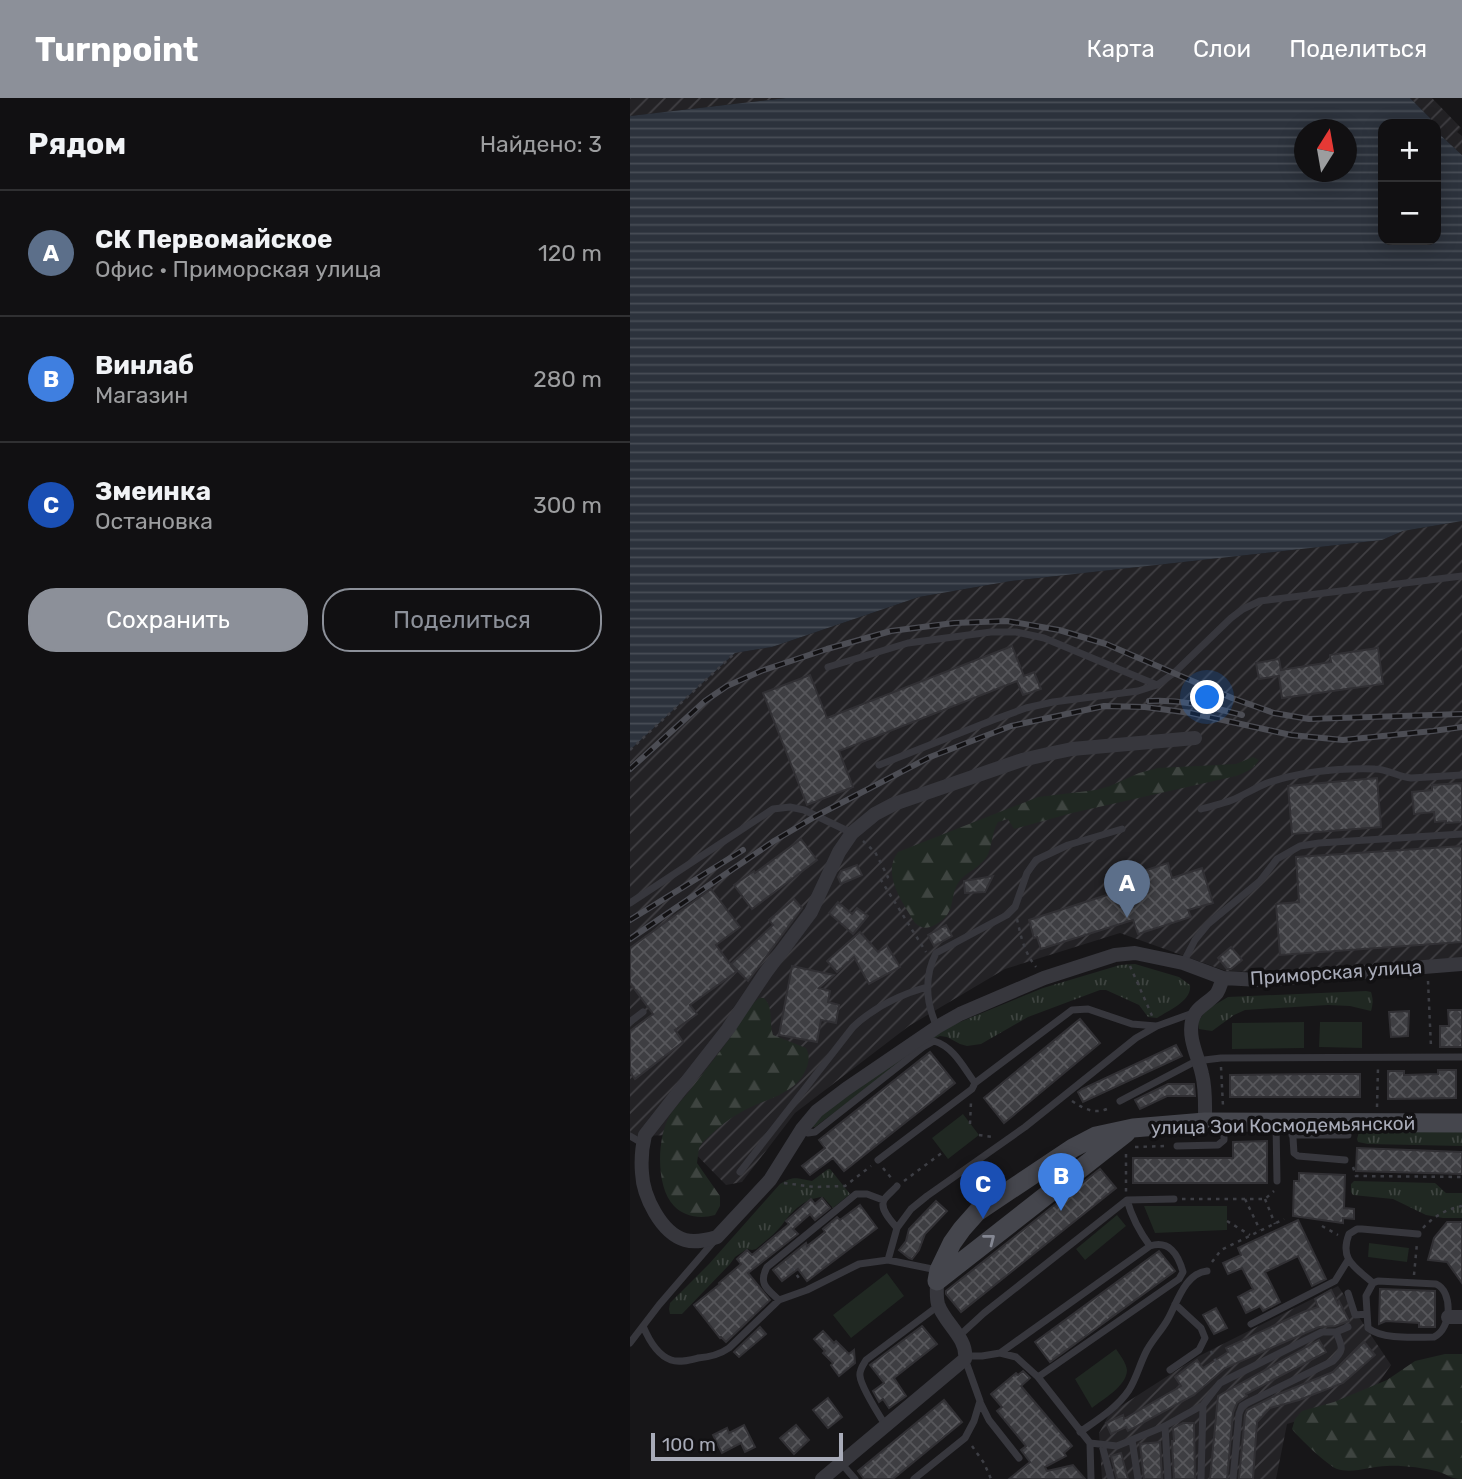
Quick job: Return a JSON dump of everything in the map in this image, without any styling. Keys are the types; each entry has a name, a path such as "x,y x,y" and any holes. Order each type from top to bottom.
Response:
{"main road":[{"name":"улица Зои Космодемьянской","path":"938,1276 952,1243 977,1212 1096,1136 1130,1141 1214,1123 1287,1126 1462,1123"},
{"path":"938,1276 1130,1141"}],"street":[{"path":"718,1237 706,1241 687,1240 675,1236 663,1224 647,1195 636,1140 645,1135 728,1029 811,912 839,852 852,833 875,814 894,804 1022,760 1072,749 1195,738"},
{"name":"Приморская улица","path":"718,1237 770,1180 802,1129 817,1111 937,1027 960,1014 1044,978 1135,953 1184,963 1223,978 1260,980 1462,964"},
{"path":"1214,1123 1191,1032 1195,1013 1216,993 1223,978"},
{"path":"822,1479 966,1358 966,1349 939,1306 938,1276"}],"lane":[{"path":"879,765 1026,708 1139,691 1157,685 1174,673 1231,618 1260,601 1462,576"},
{"path":"828,667 908,643 991,632 1016,632 1044,638 1157,685"},
{"path":"1201,809 1230,801 1264,784 1288,777 1339,770 1378,769 1404,778 1462,775"},
{"path":"630,903 773,809 790,807 804,810 852,833"},
{"path":"937,1027 932,1016 927,987 936,953 1007,915 1015,907 1027,873 1036,860 1068,845 1122,829"},
{"path":"1184,963 1195,940 1208,924 1259,881 1277,859 1289,851 1319,843 1462,834"},
{"path":"740,1172 862,1018 892,1000 927,987"},
{"path":"878,1160 1072,1010 1088,1009 1132,1024 1157,1026"},
{"path":"630,1022 643,1012"},
{"path":"888,1259 897,1228 911,1209 927,1196 1025,1127 1136,1038 1157,1026 1195,1013"},
{"path":"802,1129 808,1133 815,1132 934,1041 950,1049 973,1086"},
{"path":"1120,1101 1198,1061 1221,1058 1462,1057"},
{"path":"1177,1146 1218,1145 1224,1140 1214,1123"},
{"path":"1287,1126 1348,1135"},
{"path":"1287,1126 1294,1153 1298,1156 1349,1158"},
{"path":"1277,1181 1287,1126"},
{"path":"883,1200 897,1186"},
{"path":"779,1300 766,1288 763,1276 767,1267 856,1194 867,1194 883,1200"},
{"path":"958,1336 1127,1200 1174,1199"},
{"path":"883,1200 884,1209 897,1228"},
{"path":"1127,1200 1130,1214 1150,1246"},
{"path":"1373,1283 1348,1260 1345,1250 1349,1234 1357,1229 1418,1234"},
{"path":"630,1343 718,1237"},
{"path":"1000,1353 1150,1246 1159,1243 1172,1251 1181,1263 1183,1272 1179,1279 1038,1377"},
{"path":"643,1326 649,1340 670,1360 713,1356 729,1348 779,1300 807,1290 859,1264 888,1259 938,1276"},
{"path":"1251,1324 1335,1281 1348,1260"},
{"path":"1080,1433 1116,1405 1128,1391 1147,1351 1190,1279 1207,1271"},
{"path":"1373,1283 1436,1284 1446,1292 1455,1317 1434,1337 1384,1335 1374,1332 1368,1328 1366,1296 1373,1283"},
{"path":"1348,1293 1355,1315 1367,1314"},
{"path":"1170,1370 1199,1350 1205,1338 1201,1328 1175,1304"},
{"path":"886,1427 863,1385 861,1367 866,1360 939,1306"},
{"path":"1019,1458 989,1420 966,1358 1000,1353 1016,1357 1038,1377 1090,1443 1117,1446 1164,1426 1203,1405 1220,1383 1322,1332 1336,1332 1348,1327"},
{"path":"1233,1479 1242,1406 1333,1361 1341,1353 1342,1347 1336,1332"},
{"path":"914,1479 965,1438 980,1401"},
{"path":"1201,1479 1203,1405"},
{"path":"1164,1426 1168,1479"},
{"path":"1132,1440 1138,1479"},
{"path":"1090,1443 1091,1479"},
{"path":"1102,1445 1111,1479"},
{"path":"840,1463 855,1479"}],"path":[{"path":"630,750 735,653"},
{"path":"875,852 888,877 881,880 932,962"},
{"path":"1015,907 1027,957 1044,978"},
{"path":"1124,954 1157,1026"},
{"path":"1427,966 1432,1047"},
{"path":"1221,1058 1222,1096"},
{"path":"1377,1096 1378,1058"},
{"path":"971,1124 973,1086"},
{"path":"1064,1096 1084,1109 1097,1112 1105,1111 1120,1101"},
{"path":"1125,1183 1130,1141 1177,1146"},
{"path":"770,1180 806,1187 845,1186 878,1160 897,1186 943,1152"},
{"path":"1349,1158 1356,1176 1462,1177"},
{"path":"963,1171 988,1204"},
{"path":"1174,1199 1265,1199 1274,1192 1277,1181"},
{"path":"1245,1199 1260,1230"},
{"path":"1265,1199 1275,1224"},
{"path":"1415,1270 1418,1234 1427,1223 1449,1208 1462,1206"},
{"path":"1207,1271 1222,1250 1284,1219"},
{"path":"1227,1221 1251,1235"},
{"path":"1322,1226 1347,1241"},
{"path":"782,1254 807,1290"},
{"path":"1215,1361 1222,1373"},
{"path":"965,1438 985,1463 991,1479"}],"shaded area":[{"path":"630,98 786,98 630,116"},
{"path":"786,98 1410,98 1431,119 1378,119 1378,245 1441,245 1441,136 1462,155 1462,521 1403,531 1382,540 1011,581 919,597 772,647 735,653 630,750 630,116"},
{"path":"1410,98 1432,98 1461,128 1457,132 1462,136 1462,155 1441,136 1441,119 1431,119"},
{"path":"1462,521 1462,964 1229,972 1120,933 1005,969 909,1026 795,1113 742,1182 726,1185 677,1135 630,1136 630,750 735,653 772,647 919,597 1011,581 1382,540 1403,531"},
{"path":"1338,1286 1391,1365 1367,1400 1287,1424 1276,1479 1102,1479 1099,1433 1110,1413 1199,1356"}],"green space":[{"path":"1253,757 1259,760 1254,766 1236,776 1014,829 1008,819 998,822 986,858 961,879 947,915 927,928 915,923 896,888 892,870 898,852 1038,797 1096,790 1158,768 1236,764"},
{"path":"1135,964 1179,977 1190,985 1190,991 1184,1000 1157,1018 1148,1017 1139,1005 1106,990 1100,990 1028,1017 981,1044 967,1046 940,1036 930,1040 812,1127 825,1112 938,1031 1043,988 1120,965"},
{"path":"1366,991 1372,994 1371,1011 1328,1005 1245,1010 1212,1031 1199,1029 1198,1022 1206,1010 1228,997"},
{"path":"759,998 764,998 769,1006 773,1035 806,1048 809,1056 807,1066 794,1086 733,1117 703,1142 699,1148 697,1163 720,1196 720,1206 715,1215 688,1215 674,1206 664,1188 660,1151 664,1128 675,1108"},
{"path":"1304,1022 1304,1048 1232,1049 1232,1023"},
{"path":"1320,1022 1362,1022 1362,1048 1319,1047"},
{"path":"963,1114 979,1135 948,1159 932,1138"},
{"path":"1462,1131 1462,1146 1368,1144 1358,1142 1359,1132"},
{"path":"828,1169 850,1194 833,1208 823,1197 805,1203 756,1249 747,1249 735,1257 682,1314 670,1314 670,1303 709,1264 780,1184 793,1179 812,1181"},
{"path":"1354,1181 1435,1183 1446,1193 1462,1193 1462,1218 1426,1215 1393,1199 1353,1195 1351,1184"},
{"path":"1144,1206 1227,1206 1227,1230 1155,1233"},
{"path":"1117,1215 1126,1226 1085,1260 1076,1249"},
{"path":"1369,1243 1409,1248 1407,1262 1368,1257"},
{"path":"887,1273 904,1296 851,1338 833,1315"},
{"path":"1116,1349 1125,1364 1126,1376 1114,1392 1092,1408 1075,1379"},
{"path":"1445,1354 1462,1354 1462,1479 1405,1466 1381,1466 1349,1471 1337,1469 1320,1457 1292,1429 1295,1419 1302,1411 1334,1402 1387,1380 1415,1361"}],"building":[{"path":"1012,646 1024,676 1034,672 1041,689 1023,695 1017,681 839,751 853,787 807,805 763,693 810,675 827,718"},
{"path":"1378,648 1383,684 1282,698 1279,676 1259,679 1256,663 1279,659 1281,670 1331,662 1330,655"},
{"path":"1377,778 1381,827 1292,834 1288,786"},
{"path":"1462,783 1462,822 1435,822 1434,812 1414,814 1412,792 1432,790 1432,785"},
{"path":"801,839 817,860 752,909 734,885"},
{"path":"1462,846 1462,942 1280,955 1276,904 1299,902 1296,857"},
{"path":"1168,863 1172,878 1202,868 1213,903 1188,910 1191,917 1138,934 1133,920 1041,949 1037,937 1034,938 1029,920 1116,892 1112,881"},
{"path":"857,865 862,875 841,884 838,877 841,871"},
{"path":"993,876 985,892 965,893 964,881"},
{"path":"711,889 740,927 716,945 736,972 690,1005 697,1014 675,1030 683,1042 635,1079 630,1072 630,1031 653,1014 630,983 630,948"},
{"path":"794,899 802,908 748,981 731,964 773,925 769,920"},
{"path":"838,902 852,914 857,908 868,916 853,934 829,913"},
{"path":"946,925 952,936 934,946 928,935"},
{"path":"860,932 878,952 887,946 900,967 869,984 854,957 837,972 827,961"},
{"path":"1231,947 1242,960 1227,969 1218,958"},
{"path":"792,966 834,975 819,988 830,991 828,1002 839,1005 836,1023 821,1020 817,1042 779,1035"},
{"path":"1448,1010 1462,1010 1462,1047 1440,1047 1440,1026 1449,1026"},
{"path":"1409,1011 1408,1036 1391,1037 1389,1012"},
{"path":"1080,1019 1100,1043 1004,1123 984,1098"},
{"path":"1176,1045 1182,1056 1083,1102 1078,1092 1082,1089"},
{"path":"930,1052 955,1083 844,1171 833,1158 810,1175 802,1166 825,1148 819,1140"},
{"path":"1438,1070 1456,1070 1456,1098 1388,1099 1388,1071 1404,1071 1404,1075 1438,1074"},
{"path":"1360,1074 1360,1097 1230,1097 1230,1075"},
{"path":"1168,1084 1194,1084 1195,1096 1167,1096 1140,1109 1135,1100"},
{"path":"1267,1141 1267,1183 1133,1183 1133,1158 1233,1158 1233,1142"},
{"path":"1357,1148 1462,1152 1462,1174 1356,1171"},
{"path":"1100,1169 1116,1188 961,1312 946,1291"},
{"path":"1299,1173 1345,1175 1344,1208 1354,1209 1354,1219 1343,1218 1343,1223 1293,1216 1294,1181 1299,1181"},
{"path":"822,1198 830,1208 815,1220 810,1214 793,1229 798,1234 748,1273 770,1300 726,1342 720,1338 694,1305 741,1264 737,1259 747,1250 752,1255 789,1224 786,1221 811,1199 815,1204"},
{"path":"936,1201 947,1211 925,1234 912,1259 909,1258 899,1250 906,1241 909,1229"},
{"path":"860,1205 877,1228 807,1281 798,1269 782,1281 773,1270 806,1243 807,1246 825,1232 823,1229 837,1217 840,1220"},
{"path":"1298,1220 1326,1279 1312,1286 1298,1256 1265,1272 1280,1302 1263,1311 1260,1306 1246,1313 1238,1297 1253,1289 1242,1268 1228,1274 1223,1263 1241,1255 1238,1248"},
{"path":"1447,1222 1462,1222 1462,1283 1447,1262 1428,1260 1434,1238"},
{"path":"1159,1251 1175,1271 1050,1362 1035,1342"},
{"path":"1380,1289 1435,1291 1435,1327 1386,1321 1379,1324"},
{"path":"1331,1290 1349,1321 1335,1326 1319,1327 1225,1368 1194,1395 1128,1431 1126,1427 1111,1434 1106,1423 1123,1415 1124,1419 1181,1386 1175,1377 1197,1360 1203,1368 1228,1352 1226,1348 1318,1307 1315,1299"},
{"path":"1216,1308 1227,1328 1214,1334 1203,1315"},
{"path":"922,1326 937,1344 894,1378 906,1396 889,1408 883,1399 879,1402 873,1391 884,1383 870,1365"},
{"path":"760,1327 766,1334 739,1357 734,1352"},
{"path":"823,1331 849,1354 854,1350 855,1363 839,1376 831,1365 833,1363 823,1353 825,1351 814,1339"},
{"path":"1319,1340 1326,1352 1246,1394 1247,1396 1237,1403 1233,1413 1227,1479 1210,1479 1218,1396"},
{"path":"1364,1342 1375,1355 1343,1383 1270,1408 1257,1422 1253,1479 1239,1479 1247,1410 1333,1372"},
{"path":"1023,1371 1030,1378 1021,1386 1072,1446 1064,1453 1066,1456 1045,1467 1047,1471 1073,1465 1085,1479 1009,1479 1030,1462 1021,1450 1026,1446 997,1411 1002,1407 991,1394 1016,1373 1018,1375"},
{"path":"828,1398 842,1417 828,1428 813,1410"},
{"path":"944,1400 962,1422 893,1479 864,1479 858,1471"},
{"path":"1183,1423 1194,1423 1195,1479 1174,1479 1173,1428"},
{"path":"744,1425 755,1447 745,1452 741,1443 722,1453 713,1435 727,1428 729,1433"},
{"path":"796,1425 809,1440 794,1454 780,1438"},
{"path":"1160,1442 1162,1479 1144,1479 1140,1444"},
{"path":"1121,1453 1128,1479 1117,1479 1111,1456"}],"railway":[{"path":"630,769 705,701 727,686 761,671 891,631 954,623 1007,621 1059,630 1106,644 1274,713 1309,719 1462,714"},
{"path":"1149,701 1185,702 1242,715"},
{"path":"630,939 774,841 816,816 930,757 1011,726 1104,706 1145,707 1191,713 1291,735 1343,740 1462,727"},
{"path":"630,920 743,850"}],"place":[{"name":"СК Первомайское","path":"1127,918"},
{"name":"Винлаб","path":"1061,1211"},
{"name":"Змеинка","path":"983,1219"}]}
